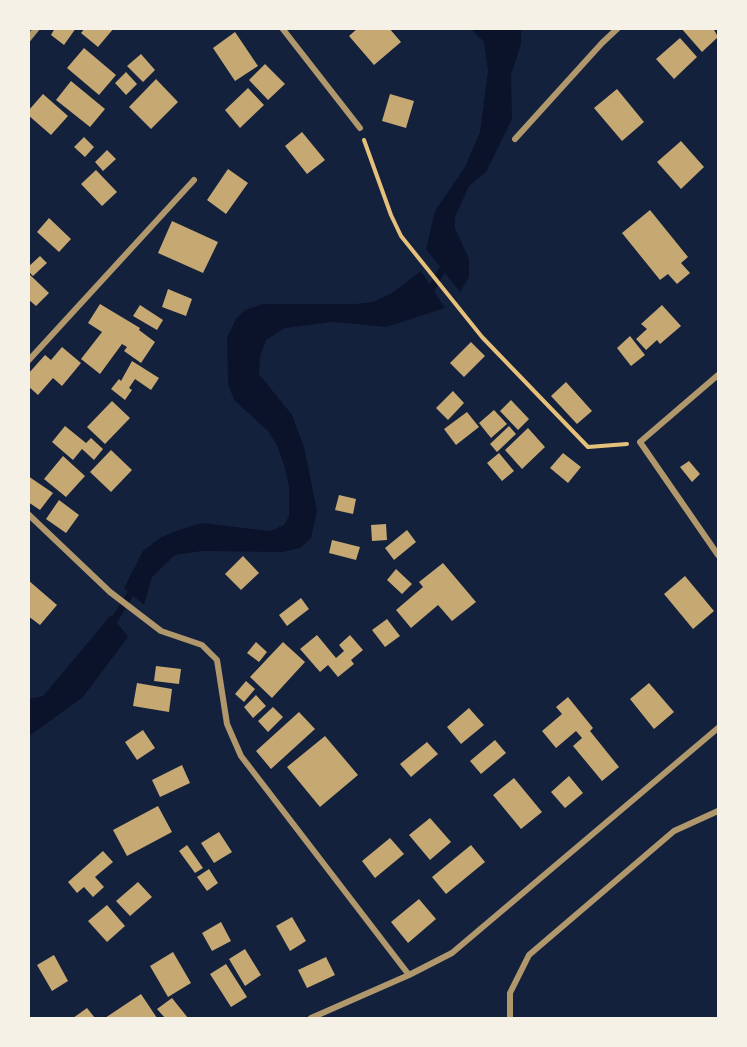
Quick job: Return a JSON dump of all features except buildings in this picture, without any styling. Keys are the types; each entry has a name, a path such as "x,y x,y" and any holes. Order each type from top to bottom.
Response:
{"street":[{"path":"28,39 37,28"},
{"path":"282,28 360,128"},
{"path":"515,139 618,28"},
{"path":"28,361 194,180"},
{"path":"718,375 640,442 718,555"},
{"path":"28,514 110,592 143,618 161,631 202,645 217,660 227,724 241,756 409,975"},
{"path":"311,1018 409,975 452,953 718,728"},
{"path":"510,1018 510,993 529,955 674,831 718,811"}],"path":[{"path":"360,128 391,215 401,236 482,337 588,447 640,442"}],"water":[{"path":"471,29 521,29 521,44 511,75 512,119 486,172 469,186 455,217 455,228 469,259 469,277 460,292 426,249 435,211 465,167 480,132 488,71 484,42"},
{"path":"421,271 445,308 386,327 333,322 285,328 266,340 260,356 259,374 292,415 304,447 317,511 311,538 300,548 282,552 202,551 175,555 152,577 144,605 124,588 143,551 160,538 176,531 201,523 270,531 284,525 289,516 289,486 277,445 268,431 234,400 228,384 227,338 236,319 245,310 263,304 373,302 392,293"},
{"path":"111,615 128,637 83,697 29,736 29,699 43,696"}],"waterway":[{"path":"428,295 446,263"},
{"path":"110,627 134,588"}]}
